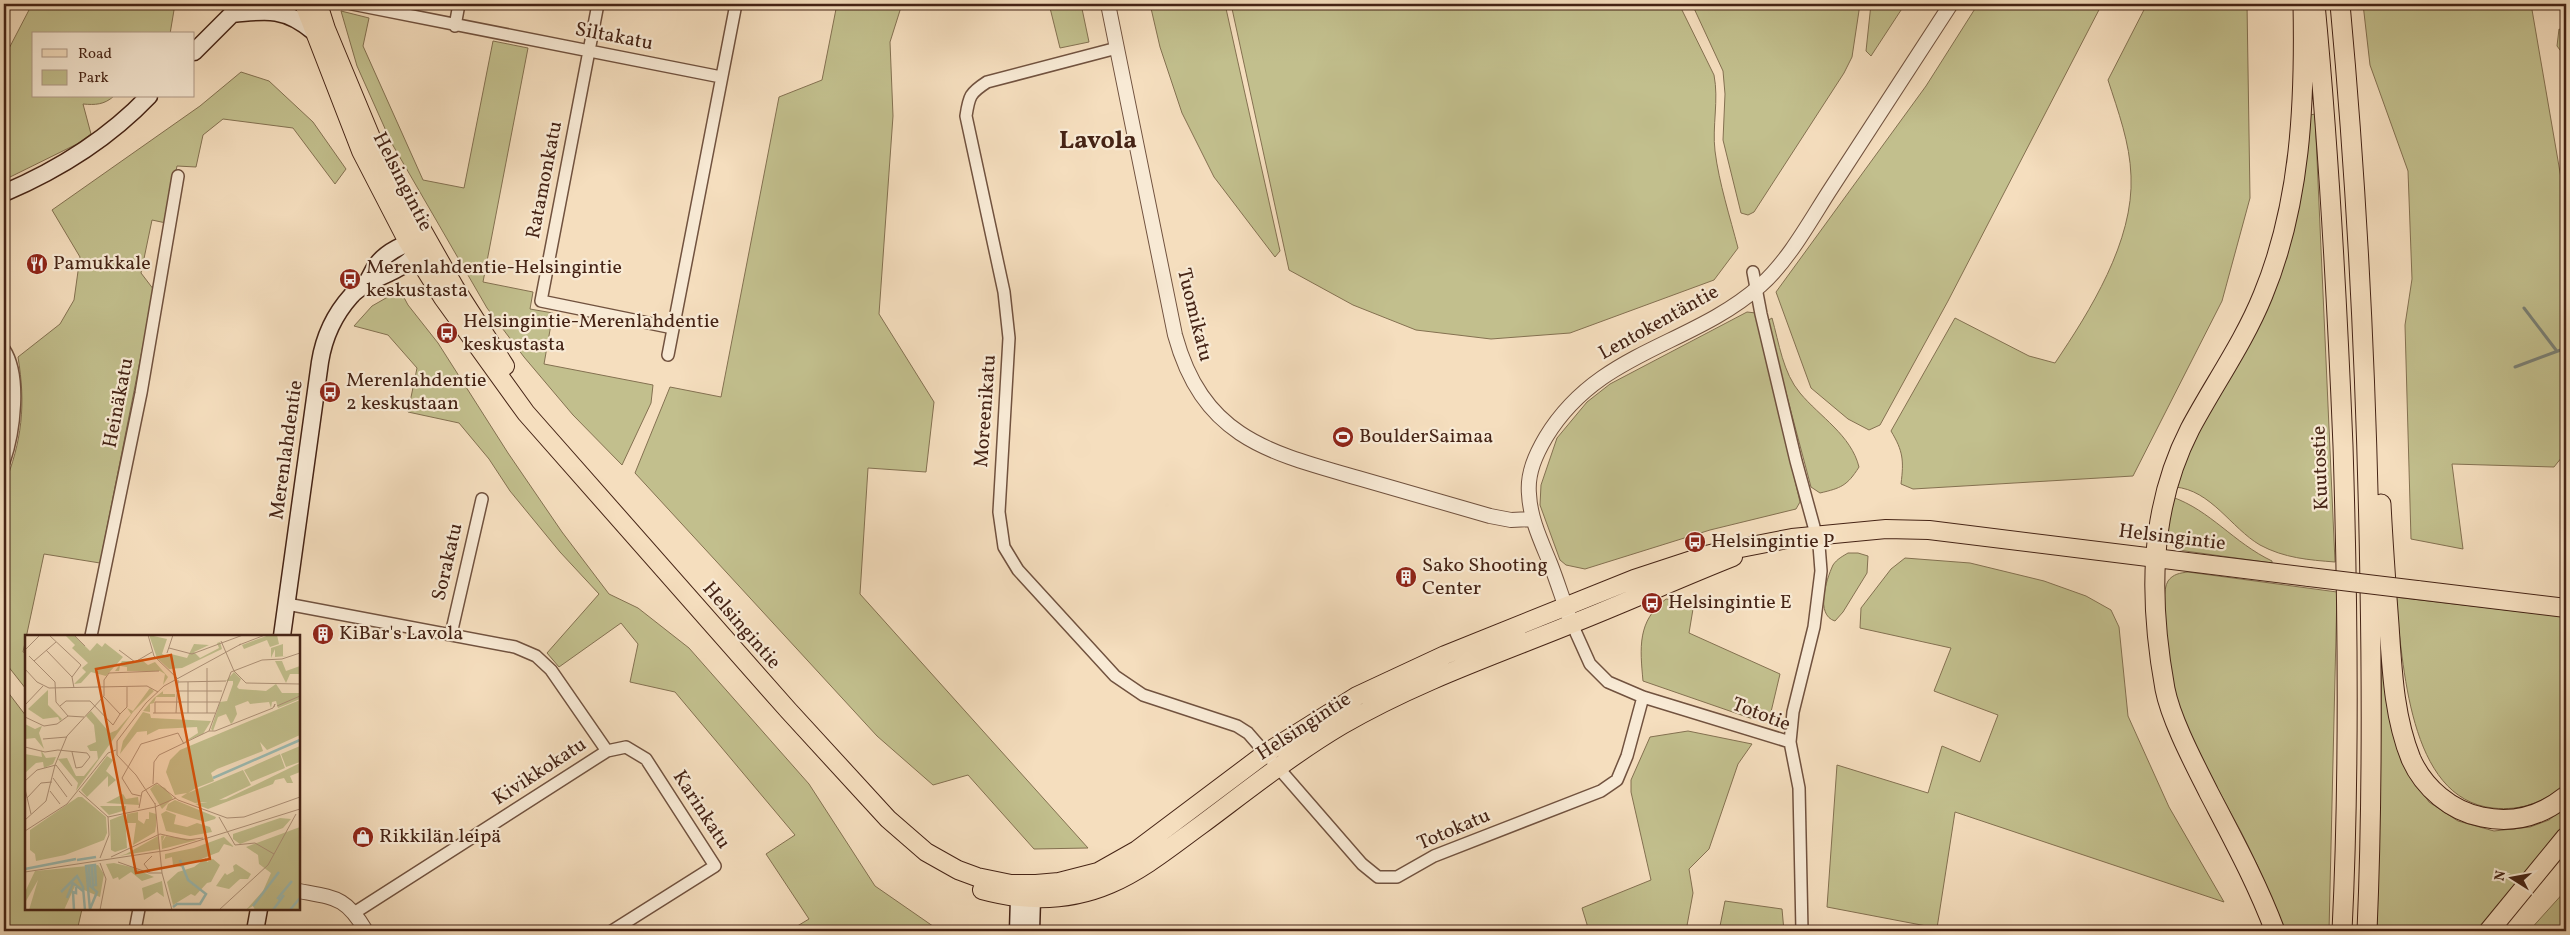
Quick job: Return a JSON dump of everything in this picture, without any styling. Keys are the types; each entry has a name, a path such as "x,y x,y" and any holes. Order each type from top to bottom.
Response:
{"highway":[{"path":"2275,931 2262,896 2190,756 2166,693 2156,630 2154,557 2158,523 2177,456 2263,295 2283,239 2300,140 2303,4"},
{"name":"Kuutostie","path":"2315,4 2326,119 2336,277 2345,519 2348,699 2342,931"},
{"path":"2340,4 2378,463 2394,686 2400,722 2412,760 2420,774 2438,796 2450,805 2476,816 2492,819 2524,818 2552,807 2566,796"},
{"path":"2360,253 2368,476 2372,690 2367,931"},
{"path":"2489,931 2566,837"}],"main road":[{"path":"195,51 238,7 254,4"},
{"name":"Helsingintie","path":"304,4 361,151 412,250 488,362 526,413 781,703 888,819 910,840 958,870 1026,894 1073,896 1123,878 1163,853 1314,742 1406,691 1482,658 1572,624 1667,583 1771,542"},
{"name":"Helsingintie","path":"318,4 375,147 426,238 497,354 566,457"},
{"path":"238,7 282,13 300,20 314,32"},
{"path":"4,193 65,163 87,149 147,98"},
{"name":"Merenlahdentie","path":"282,635 321,357 332,322 352,295 366,282 378,263 390,252 412,250 426,238"},
{"name":"Helsingintie","path":"1026,894 1079,878 1116,863 1165,830 1266,753 1314,721 1375,687 1565,604 1684,561 1771,542 1817,534 1886,529 1929,530 2566,608"},
{"path":"1018,931 1026,894"},
{"path":"1026,894 1031,931"},
{"path":"255,931 259,910"}],"street":[{"name":"Siltakatu","path":"352,4 455,26 721,77"},
{"path":"455,26 459,4"},
{"path":"589,51 598,4"},
{"path":"668,355 736,4"},
{"name":"Tuomikatu","path":"1108,4 1175,335 1185,368 1204,400 1232,428 1269,451 1490,516 1511,520 1533,519"},
{"name":"Lentokentäntie","path":"1572,624 1533,519 1528,493 1532,466 1537,453 1554,424 1600,378 1625,362 1716,318 1755,289 1783,259 1813,217 1951,4"},
{"name":"Moreenikatu","path":"1118,48 987,82 973,91 968,101 966,116 1000,273 1009,338 999,512 1004,547 1018,570 1115,676 1129,687 1158,702 1238,726 1248,733 1266,753"},
{"name":"Ratamonkatu","path":"589,51 541,301 673,328"},
{"name":"Heinäkatu","path":"91,635 141,393 178,176"},
{"path":"1753,272 1755,289 1796,461 1817,534 1821,571 1814,627 1793,712 1790,742"},
{"path":"4,349 14,383 13,423 4,462"},
{"name":"Sorakatu","path":"451,634 482,499"},
{"name":"Kivikkokatu","path":"287,604 515,647 536,656 551,670 607,750 354,913"},
{"name":"Tototie","path":"1572,624 1590,664 1608,682 1643,697 1790,742 1799,788 1802,931"},
{"name":"Totokatu","path":"1266,753 1362,864 1378,877 1397,877 1434,856 1601,791 1617,780 1627,756 1643,697"},
{"name":"Karinkatu","path":"607,750 626,747 646,759 715,866 612,931"},
{"path":"300,891 342,900 354,913 366,931"},
{"path":"135,930 139,910"}],"green space":[{"path":"16,4 175,4 170,32 32,32 32,98 111,98 99,104 83,104 91,134 77,144 4,180 4,58 29,10"},
{"path":"837,4 902,4 890,42 893,116 879,314 934,402 926,472 868,468 860,594 1088,848 1034,849 968,775 933,785 877,736 635,473 670,387 721,397 779,97 822,80"},
{"path":"1049,4 1081,4 1089,42 1060,48"},
{"path":"1150,4 1225,4 1280,251 1275,257 1214,177 1182,113 1160,47"},
{"path":"1231,4 1679,4 1714,75 1716,94 1715,151 1722,188 1738,248 1714,280 1570,333 1491,339 1416,330 1353,305 1289,270"},
{"path":"1692,4 1860,4 1852,57 1844,73 1754,212 1748,215 1741,213 1723,140 1725,94 1723,71"},
{"path":"1871,4 1905,4 1871,56 1866,51"},
{"path":"1978,4 2102,4 1948,301 1880,425 1869,430 1848,419 1811,388 1776,292 1926,86"},
{"path":"2147,4 2247,4 2250,198 2222,301 2133,476 1913,489 1901,484 1902,456 1891,431 1955,318 2029,356 2055,363 2095,298 2118,250 2130,201 2131,176 2128,151 2123,127 2108,80"},
{"path":"2363,4 2531,4 2566,207 2566,452 2554,467 2452,464 2463,549 2411,539 2405,325 2412,279 2408,171 2370,65"},
{"path":"341,11 369,18 363,46 423,180 464,188 493,41 528,48 483,282 533,292 530,309 553,313 544,364 653,385 651,403 622,465 573,415 524,357 487,308 391,142 357,66"},
{"path":"2559,29 2566,32 2566,58 2557,46"},
{"path":"241,72 269,81 313,122 346,169 335,184 293,128 223,119 203,135 196,167 177,166 166,223 152,220 141,273 154,290 100,563 44,554 27,635 25,635 23,652 25,653 25,688 4,661 4,486 15,454 21,423 22,391 18,357 60,324 74,300 80,257 52,210 200,106"},
{"path":"2315,114 2335,562 2297,558 2278,553 2260,545 2249,538 2210,502 2188,490 2175,487 2189,450 2248,345 2275,287 2296,215 2305,165 2310,115"},
{"path":"400,290 408,305 438,343 508,453 562,532 609,594 638,608 689,648 809,784 875,886 940,931 789,931 809,919 766,854 795,835 675,692 630,682 638,644 621,623 559,667 547,653 599,594 560,552 510,491 489,459 459,423 408,412 417,368 388,335 354,326 372,306"},
{"path":"1747,312 1756,313 1800,502 1796,509 1710,530 1585,569 1566,565 1560,560 1540,505 1541,485 1557,438 1587,402 1610,384"},
{"path":"1772,318 1782,357 1794,385 1842,436 1855,456 1859,467 1847,482 1838,488 1820,493 1811,487 1767,321"},
{"path":"2172,497 2198,510 2258,554 2272,561 2272,563 2178,550 2172,545 2167,533"},
{"path":"1848,553 1868,556 1867,573 1843,612 1835,621 1825,612 1825,588 1833,565 1838,559"},
{"path":"1905,558 1970,563 2044,581 2086,596 2111,610 2119,627 2128,716 2169,807 2224,902 1955,812 1937,928 1827,907 1837,765 1928,793 1942,746 1980,762 1998,715 1934,691 1951,648 1860,628 1861,608 1891,569"},
{"path":"2188,572 2337,592 2329,931 2285,931 2248,845 2200,757 2179,710 2174,694 2165,636 2164,603 2168,581 2174,575"},
{"path":"2395,597 2566,617 2566,784 2549,796 2532,804 2504,809 2493,808 2464,799 2443,780 2427,754 2415,724 2407,690"},
{"path":"1666,599 1689,602 1693,609 1689,633 1780,674 1770,716 1762,720 1750,718 1643,681 1642,636 1650,616"},
{"path":"2382,662 2386,663 2406,768 2429,802 2458,821 2494,831 2530,827 2549,820 2566,806 2566,826 2480,931 2377,931"},
{"path":"4,687 25,715 25,910 82,910 77,931 4,931"},
{"path":"1688,731 1752,744 1738,764 1709,849 1689,869 1693,893 1686,931 1589,931 1582,908 1651,880 1631,792 1631,780 1650,737"},
{"path":"2566,890 2566,931 2529,931"},
{"path":"1725,901 1782,909 1784,931 1719,931"}],"waterway":[{"path":"2524,308 2556,350"},
{"path":"2515,367 2566,348"}],"place":[{"name":"Pamukkale","path":"37,264"},
{"name":"Merenlahdentie-Helsingintie keskustasta","path":"350,279"},
{"name":"Helsingintie-Merenlahdentie keskustasta","path":"447,333"},
{"name":"Merenlahdentie 2 keskustaan","path":"330,392"},
{"name":"BoulderSaimaa","path":"1343,437"},
{"name":"Helsingintie P","path":"1695,542"},
{"name":"Sako Shooting Center","path":"1406,577"},
{"name":"Helsingintie E","path":"1652,603"},
{"name":"KiBar's Lavola","path":"323,634"},
{"name":"Rikkilän leipä","path":"363,837"}],"district":[{"name":"Lavola","path":"1098,141"}]}
